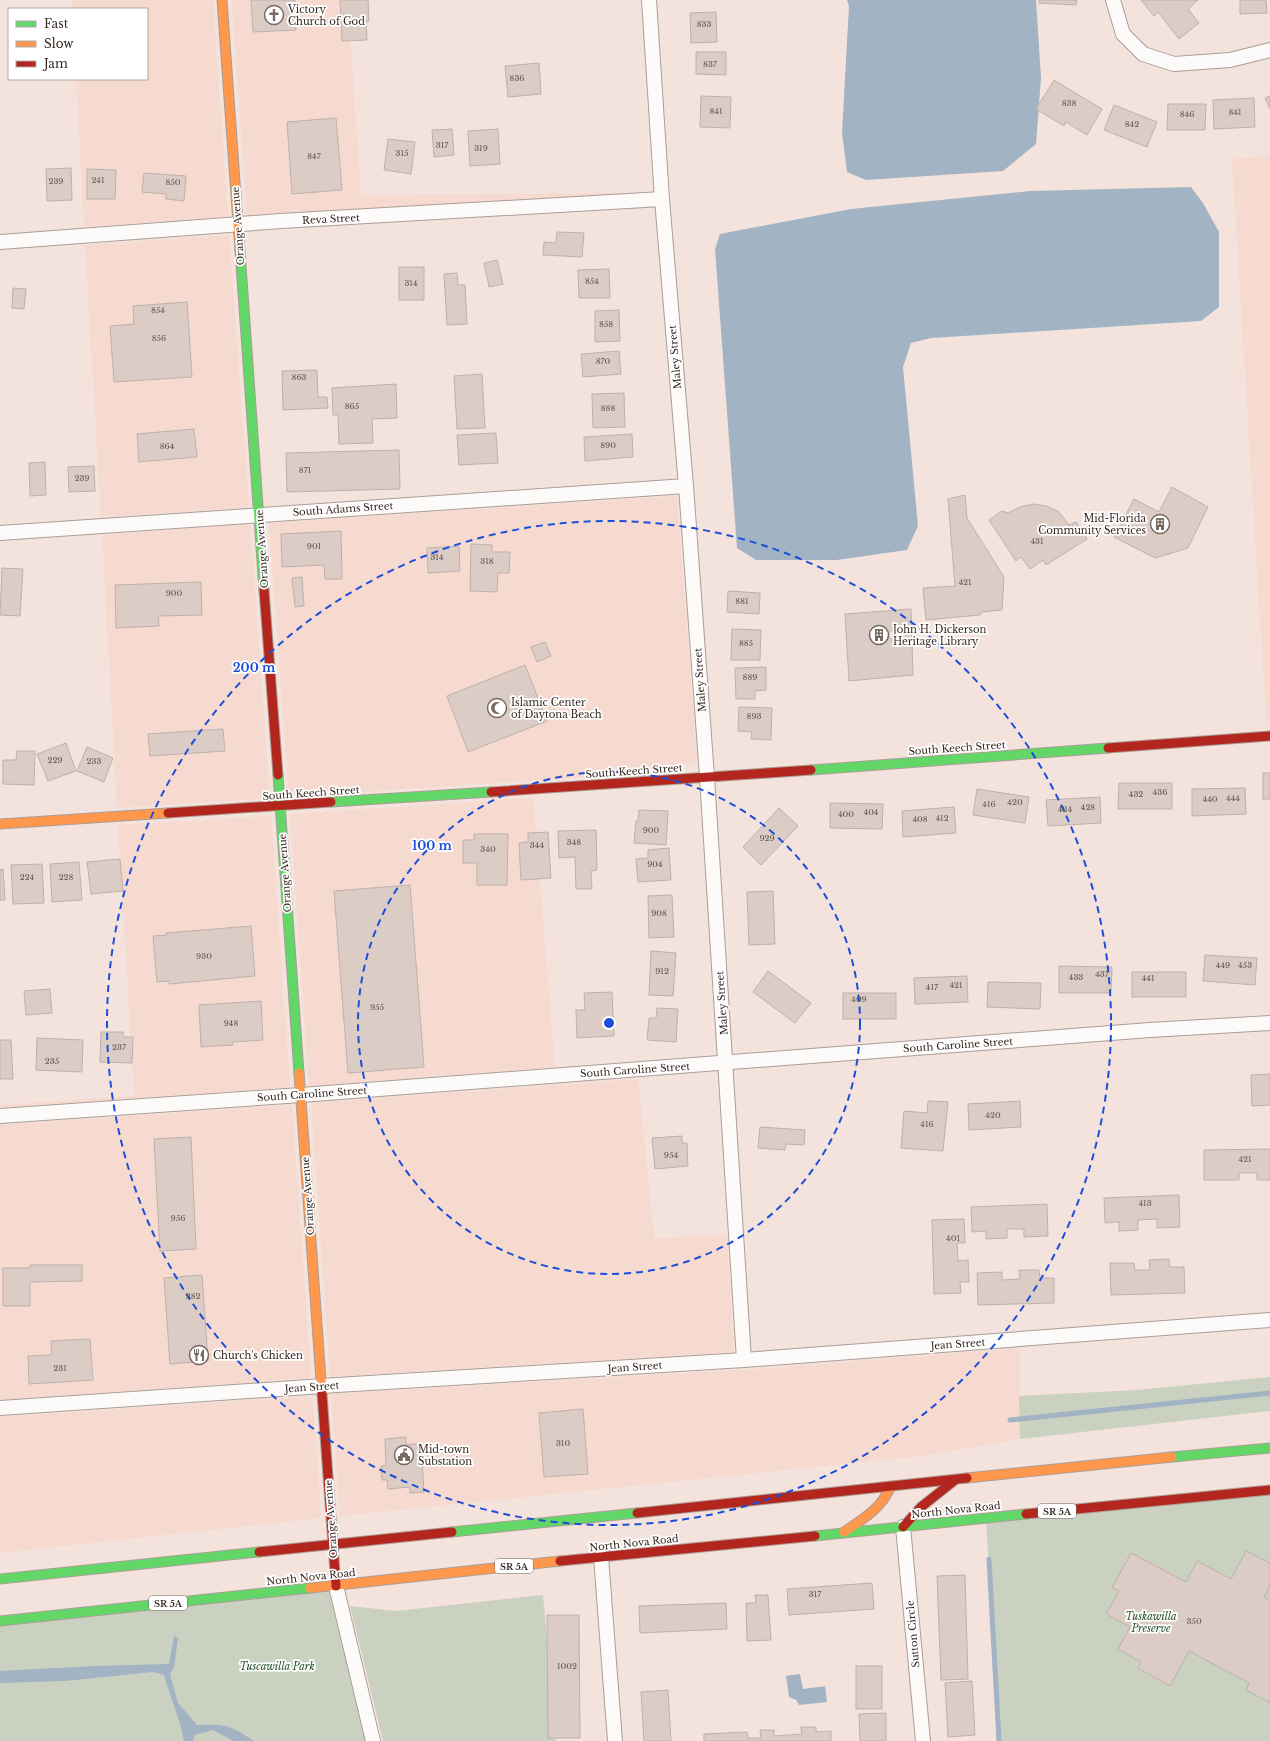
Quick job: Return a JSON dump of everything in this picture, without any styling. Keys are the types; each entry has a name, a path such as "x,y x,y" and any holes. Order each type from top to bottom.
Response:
{"street":[{"name":"Orange Avenue","path":"222,0 336,1586 373,1741"},
{"name":"Maley Street","path":"649,0 662,199 686,486 707,777 744,1360"},
{"path":"1113,0 1123,34 1143,54 1174,64 1230,60 1270,50"},
{"name":"Reva Street","path":"0,242 281,221 662,199"},
{"name":"South Adams Street","path":"0,533 686,486"},
{"name":"South Keech Street","path":"0,824 707,777 1270,736"},
{"name":"South Caroline Street","path":"0,1116 301,1095 1150,1030 1270,1023"},
{"name":"Jean Street","path":"0,1408 322,1386 744,1360 1270,1320"},
{"path":"0,1579 956,1479 1270,1448"},
{"path":"903,1527 912,1514 956,1479"},
{"path":"844,1532 877,1508 886,1498 891,1486"},
{"name":"North Nova Road","path":"0,1621 601,1557 1270,1490"},
{"name":"Sutton Circle","path":"903,1527 923,1741"},
{"path":"601,1557 615,1741"}],"shaded area":[{"path":"72,0 213,0 228,217 84,227 76,80 148,80 148,8 72,8"},
{"path":"232,0 348,0 361,195 631,193 247,216"},
{"path":"1270,156 1270,721 1266,721 1232,159"},
{"path":"229,235 249,507 101,517 85,245"},
{"path":"677,496 697,762 614,775 289,797 269,523"},
{"path":"250,524 270,798 117,808 102,535"},
{"path":"533,798 555,1067 568,1066 309,1086 290,814"},
{"path":"271,816 290,1087 0,1108 0,1105 134,1096 118,825"},
{"path":"638,1079 654,1239 727,1234 734,1352 330,1377 311,1103"},
{"path":"292,1105 311,1378 0,1400 0,1125"},
{"path":"1020,1348 1020,1439 922,1456 340,1516 331,1394 755,1369"},
{"path":"313,1396 321,1518 0,1553 0,1417"}],"green space":[{"path":"1270,1377 1270,1411 1020,1439 1019,1396 1137,1390"},
{"name":"Tuskawilla Preserve","path":"1270,1490 1270,1741 999,1741 986,1518"},
{"name":"Tuscawilla Park","path":"336,1586 373,1741 0,1741 0,1621"},
{"path":"543,1595 556,1741 383,1741 350,1606 396,1611"}],"water":[{"path":"847,0 1036,0 1041,78 1036,144 1003,171 866,180 847,172 842,133 849,6"},
{"path":"1191,187 1203,203 1219,232 1219,307 1201,321 931,338 911,343 903,367 918,526 907,550 837,560 756,560 737,548 715,249 720,234 851,209 1030,191"},
{"path":"174,1636 178,1638 174,1667 170,1674 178,1703 197,1725 221,1725 233,1729 254,1741 233,1741 213,1730 195,1735 193,1741 184,1741 164,1675 153,1672 65,1681 0,1683 0,1671 169,1664"},
{"path":"800,1674 803,1689 825,1686 827,1702 799,1705 796,1700 789,1697 786,1676"}],"building":[{"name":"Victory Church of God","path":"251,0 295,0 296,30 253,32"},
{"path":"340,0 368,0 369,21 366,21 367,40 342,41"},
{"path":"1039,0 1077,0 1076,5 1039,3"},
{"path":"1141,0 1198,0 1188,9 1199,23 1179,39 1158,12 1154,16"},
{"path":"1240,0 1266,0 1267,13 1240,14"},
{"path":"716,12 717,42 691,43 690,13"},
{"path":"696,52 726,52 726,75 696,74"},
{"path":"539,63 541,94 508,97 505,66"},
{"path":"1054,80 1102,109 1087,135 1066,122 1064,126 1036,109"},
{"path":"701,96 731,97 730,128 700,127"},
{"path":"1270,96 1270,109 1265,98"},
{"path":"1254,98 1255,127 1214,129 1213,100"},
{"path":"1168,104 1206,104 1205,130 1167,130"},
{"path":"1114,105 1157,122 1147,147 1104,130"},
{"path":"336,118 342,190 292,194 287,122"},
{"path":"452,129 454,155 434,157 432,130"},
{"path":"498,129 500,164 470,166 468,131"},
{"path":"388,139 415,142 411,174 384,170"},
{"path":"71,168 72,200 47,201 46,169"},
{"path":"87,169 116,170 115,199 87,199"},
{"path":"144,173 186,176 184,201 166,199 166,194 142,192"},
{"path":"557,232 584,233 582,257 543,255 544,242 556,243"},
{"path":"497,260 503,284 489,287 484,263"},
{"path":"399,267 424,267 424,300 399,300"},
{"path":"609,269 610,298 579,298 578,270"},
{"path":"457,273 458,285 465,285 467,324 447,325 444,274"},
{"path":"13,288 26,289 24,309 12,308"},
{"path":"187,302 192,377 114,382 110,326 134,324 133,306"},
{"path":"619,310 620,341 595,342 595,311"},
{"path":"619,351 621,374 583,377 581,354"},
{"path":"317,370 318,397 327,397 328,408 283,410 282,371"},
{"path":"482,374 485,428 457,429 454,376"},
{"path":"396,384 397,418 372,419 373,443 339,444 338,415 333,415 332,388"},
{"path":"624,393 625,427 593,428 592,394"},
{"path":"194,429 197,457 139,462 137,434"},
{"path":"496,433 498,463 459,465 457,435"},
{"path":"632,434 633,457 585,461 584,437"},
{"path":"399,450 400,489 287,492 286,453"},
{"path":"45,462 46,495 30,496 29,463"},
{"path":"94,466 95,491 69,492 68,467"},
{"name":"Mid-Florida Community Services","path":"1172,487 1208,507 1188,548 1155,558 1114,537 1134,499 1159,512"},
{"path":"965,495 967,518 1004,577 1002,610 981,612 980,615 926,620 923,588 955,586 948,499"},
{"path":"1033,504 1046,506 1058,511 1069,525 1076,522 1087,539 1046,565 1043,560 1030,569 1021,557 1016,561 989,520 1002,511 1008,513 1020,507"},
{"path":"341,531 342,579 325,579 324,565 282,567 281,534"},
{"path":"471,544 492,545 492,552 510,552 509,573 498,573 497,592 470,591"},
{"path":"459,546 460,571 428,573 427,548"},
{"path":"2,568 23,569 20,616 0,615"},
{"path":"302,577 304,606 295,607 292,578"},
{"path":"201,582 202,615 158,616 159,626 116,628 115,585"},
{"path":"728,591 760,593 759,614 727,612"},
{"name":"John H. Dickerson Heritage Library","path":"911,609 913,675 849,681 845,614"},
{"path":"732,629 761,630 760,660 731,660"},
{"path":"545,642 551,656 537,662 531,647"},
{"name":"Islamic Center of Daytona Beach","path":"525,665 547,721 468,752 447,696"},
{"path":"766,667 766,690 755,691 755,699 736,699 735,668"},
{"path":"739,707 772,708 771,740 751,739 752,732 738,731"},
{"path":"223,729 225,751 150,756 148,734"},
{"path":"66,743 76,771 48,781 37,754"},
{"path":"87,747 113,758 104,782 77,771"},
{"path":"17,751 35,751 34,785 3,784 3,760 16,760"},
{"path":"1263,773 1270,773 1270,799 1263,799"},
{"path":"1119,783 1172,783 1172,809 1118,809"},
{"path":"1245,788 1246,814 1192,816 1192,789"},
{"path":"977,789 1029,797 1025,823 973,815"},
{"path":"1100,797 1101,823 1048,826 1046,800"},
{"path":"830,803 883,804 882,829 830,828"},
{"path":"954,807 956,833 903,837 902,811"},
{"path":"779,808 798,826 761,865 743,847"},
{"path":"639,810 668,811 666,845 634,843 636,821 638,821"},
{"path":"596,830 597,870 591,871 592,889 576,889 575,857 559,858 558,831"},
{"path":"548,832 551,878 521,880 519,843 528,842 528,833"},
{"path":"474,834 508,834 507,885 477,885 477,863 463,863 463,840 474,840"},
{"path":"669,848 671,880 638,882 636,859 648,858 648,850"},
{"path":"120,859 123,891 91,894 87,862"},
{"path":"79,862 82,900 52,902 50,864"},
{"path":"42,864 44,903 13,904 11,865"},
{"path":"3,869 5,900 0,900 0,870"},
{"path":"410,885 424,1067 348,1073 334,891"},
{"path":"773,891 775,944 749,945 747,892"},
{"path":"672,895 674,937 649,938 648,896"},
{"path":"251,926 255,976 169,984 169,981 157,982 153,936 167,935 166,933"},
{"path":"651,951 676,953 673,996 649,995"},
{"path":"1205,955 1257,958 1255,985 1203,981"},
{"path":"1059,966 1112,967 1111,993 1059,993"},
{"path":"768,971 811,1003 795,1023 753,992"},
{"path":"1132,972 1186,972 1186,997 1132,997"},
{"path":"967,976 968,1002 915,1004 914,978"},
{"path":"988,982 1041,983 1040,1009 987,1007"},
{"path":"50,989 52,1013 26,1015 24,991"},
{"path":"612,992 614,1036 577,1038 576,1010 585,1010 584,993"},
{"path":"843,993 896,993 896,1019 843,1019"},
{"path":"261,1001 263,1040 233,1042 233,1045 201,1047 199,1005"},
{"path":"657,1008 678,1009 676,1042 647,1040 649,1018 656,1018"},
{"path":"101,1032 123,1032 123,1037 133,1037 132,1063 100,1062"},
{"path":"37,1038 83,1040 82,1072 36,1070"},
{"path":"0,1040 11,1040 13,1079 0,1079"},
{"path":"1270,1074 1270,1105 1252,1106 1251,1075"},
{"path":"928,1101 948,1102 943,1151 901,1148 904,1111 927,1113"},
{"path":"1020,1101 1021,1127 969,1130 968,1104"},
{"path":"760,1127 805,1130 804,1145 786,1144 785,1150 758,1148"},
{"path":"682,1136 682,1143 687,1143 688,1166 655,1169 652,1138"},
{"path":"191,1137 196,1249 160,1251 154,1139"},
{"path":"1270,1149 1270,1180 1257,1180 1257,1173 1239,1173 1239,1180 1204,1180 1204,1150"},
{"path":"1179,1195 1180,1227 1157,1228 1157,1219 1138,1220 1138,1230 1119,1231 1119,1222 1105,1223 1104,1198"},
{"path":"1047,1204 1048,1236 1024,1237 1024,1229 1007,1229 1007,1238 986,1239 986,1231 972,1232 971,1207"},
{"path":"964,1219 965,1243 957,1243 958,1261 968,1260 969,1282 960,1282 961,1293 934,1294 932,1220"},
{"path":"1169,1259 1170,1267 1184,1267 1185,1293 1111,1295 1110,1263 1134,1263 1135,1270 1150,1270 1149,1260"},
{"path":"30,1265 82,1265 82,1281 30,1282 30,1306 3,1306 3,1268 30,1268"},
{"path":"1019,1270 1039,1270 1040,1278 1054,1278 1054,1303 978,1305 977,1273 1002,1272 1002,1280 1020,1279"},
{"path":"202,1275 208,1361 170,1364 164,1278"},
{"path":"90,1339 93,1380 29,1384 28,1356 52,1355 51,1341"},
{"path":"583,1409 588,1474 544,1477 539,1413"},
{"name":"Mid-town Substation","path":"406,1437 406,1445 421,1443 424,1492 410,1493 410,1487 388,1489 387,1480 382,1480 381,1466 386,1465 385,1439"},
{"path":"1246,1551 1270,1563 1270,1585 1264,1597 1270,1601 1270,1703 1246,1690 1249,1683 1189,1651 1170,1686 1138,1668 1141,1662 1118,1649 1130,1627 1106,1614 1119,1591 1112,1588 1131,1553 1186,1582 1197,1561 1231,1579"},
{"path":"965,1575 968,1679 941,1680 937,1576"},
{"path":"872,1583 874,1609 789,1615 787,1589"},
{"path":"755,1595 768,1595 771,1640 747,1641 746,1603 756,1603"},
{"path":"726,1603 727,1629 640,1633 639,1606"},
{"path":"547,1615 579,1615 580,1738 548,1738"},
{"path":"856,1666 882,1666 882,1709 856,1709"},
{"path":"972,1681 975,1735 948,1737 945,1683"},
{"path":"668,1690 671,1741 644,1741 641,1692"},
{"path":"886,1713 886,1741 860,1741 859,1714"},
{"path":"801,1727 816,1727 816,1732 831,1731 831,1741 704,1741 704,1734 747,1732 748,1738 761,1738 760,1730 774,1730 774,1736 802,1734"}],"waterway":[{"path":"1010,1420 1270,1393"},
{"path":"989,1559 999,1741"}],"traffic: fast":[{"path":"240,251 264,590"},
{"path":"811,770 1108,748"},
{"path":"278,775 299,1073"},
{"path":"331,802 491,792"},
{"path":"1172,1457 1270,1448"},
{"path":"452,1532 637,1513"},
{"path":"815,1536 1026,1514"},
{"path":"0,1579 259,1552"},
{"path":"0,1621 310,1588"}],"traffic: slow":[{"path":"222,0 240,251"},
{"path":"0,824 168,813"},
{"path":"299,1073 322,1394"},
{"path":"967,1478 1172,1457"},
{"path":"844,1532 877,1507 891,1486"},
{"path":"310,1588 560,1561"}],"traffic: jam":[{"path":"264,590 278,775"},
{"path":"1108,748 1270,736"},
{"path":"491,792 811,770"},
{"path":"168,813 331,802"},
{"path":"322,1394 336,1586"},
{"path":"637,1513 967,1478"},
{"path":"903,1527 921,1507 955,1480"},
{"path":"1026,1514 1270,1490"},
{"path":"259,1552 452,1532"},
{"path":"560,1561 815,1536"}],"place":[{"name":"Victory Church of God","path":"274,15"},
{"name":"Mid-Florida Community Services","path":"1160,524"},
{"name":"John H. Dickerson Heritage Library","path":"879,635"},
{"name":"Islamic Center of Daytona Beach","path":"497,708"},
{"name":"Church's Chicken","path":"199,1355"},
{"name":"Mid-town Substation","path":"404,1455"}]}
